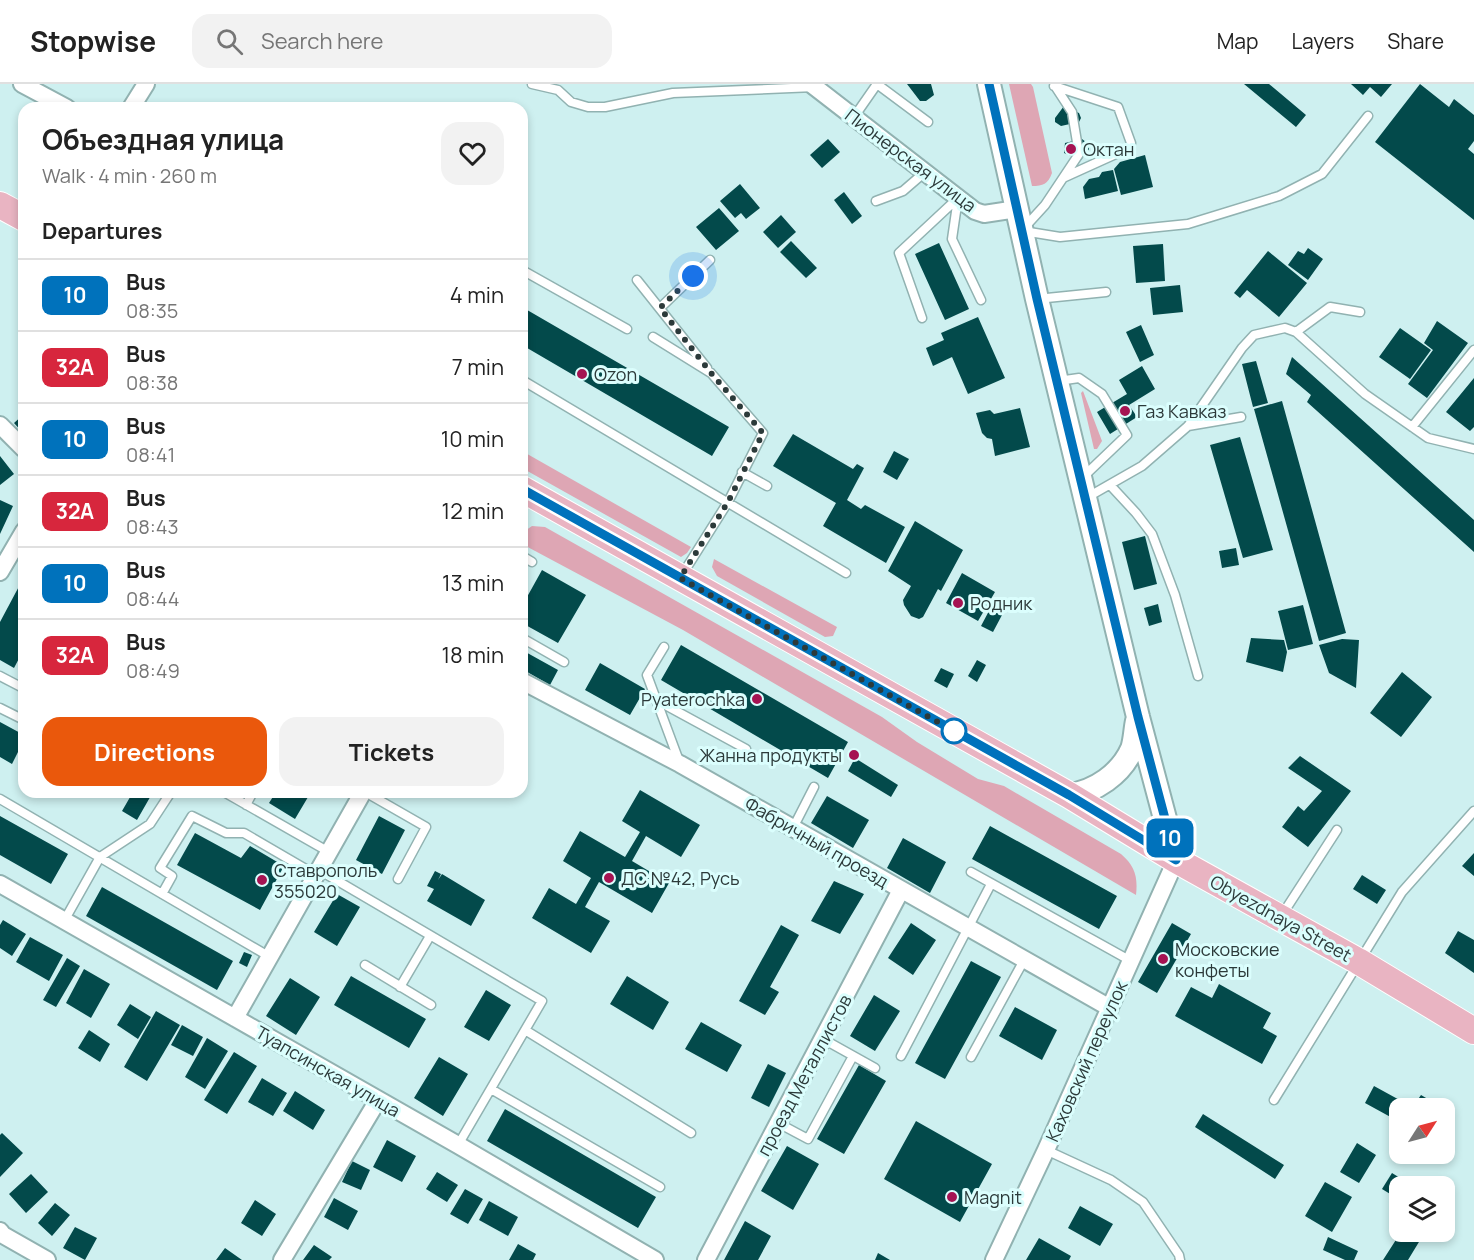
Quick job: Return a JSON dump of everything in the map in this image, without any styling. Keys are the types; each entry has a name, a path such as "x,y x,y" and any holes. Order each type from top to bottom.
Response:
{"main road":[{"path":"989,84 1037,299 1138,717 1176,860"},
{"path":"0,205 18,215"},
{"name":"Obyezdnaya Street","path":"528,500 680,578 1069,795 1176,860 1358,961 1474,1031"},
{"path":"1069,795 1084,793 1097,787 1112,775 1132,748 1138,717"}],"street":[{"path":"22,84 56,102"},
{"path":"135,102 146,84"},
{"name":"Пионерская улица","path":"813,86 975,211 984,214 1017,209"},
{"path":"0,425 18,443"},
{"path":"0,572 18,552"},
{"name":"Фабричный проезд","path":"528,684 680,764 1110,1008"},
{"path":"235,1018 360,798"},
{"name":"Каховский переулок","path":"994,1260 1047,1150 1176,860"},
{"name":"Туапсинская улица","path":"0,884 655,1260"},
{"name":"проезд Металлистов","path":"706,1260 901,890"},
{"path":"282,1260 378,1100"},
{"path":"0,1231 3,1235 47,1260"}],"lane":[{"path":"532,84 558,90 570,102 588,107 605,107 672,93 813,86"},
{"path":"854,117 877,84 928,122"},
{"path":"1052,85 1118,107 1131,143 1129,148 1065,177"},
{"path":"1021,231 1046,205 1079,154 1072,112 1052,85"},
{"path":"1021,231 1060,237 1188,224 1279,196 1322,174 1368,116"},
{"path":"876,201 903,191 925,172"},
{"path":"958,198 952,239 981,300"},
{"path":"922,318 898,253 958,198"},
{"path":"660,308 710,260"},
{"path":"528,273 627,329"},
{"path":"637,280 711,373 763,433 728,502 680,578"},
{"path":"1037,299 1106,292"},
{"path":"1296,332 1330,307 1359,312"},
{"path":"1084,488 1110,485 1142,466 1188,426 1242,348 1254,335 1285,328 1296,332 1365,394 1412,428 1428,438 1474,449"},
{"path":"653,337 711,373"},
{"path":"1412,428 1474,350"},
{"path":"1058,381 1078,378 1102,394 1127,435 1084,488"},
{"path":"528,384 846,573"},
{"path":"1188,426 1241,417"},
{"path":"742,472 767,486"},
{"path":"1110,485 1152,534 1175,595 1198,676"},
{"path":"528,560 532,562"},
{"path":"528,641 564,662"},
{"path":"664,647 647,675 680,764"},
{"path":"0,676 18,685"},
{"path":"656,700 746,749"},
{"path":"0,708 18,717"},
{"path":"793,828 814,787"},
{"path":"64,921 100,857 150,824 167,798"},
{"path":"234,798 329,852"},
{"path":"246,805 250,798"},
{"path":"375,798 426,827 398,879"},
{"path":"0,800 270,957"},
{"path":"1274,1100 1402,892 1474,811"},
{"path":"162,894 172,876 160,868 192,816 226,833 244,833 542,1001 458,1145"},
{"path":"1280,918 1338,830"},
{"path":"971,872 1131,961"},
{"path":"901,1056 992,884"},
{"path":"400,987 430,936"},
{"path":"971,1057 1024,960"},
{"path":"364,965 431,1005"},
{"path":"525,1030 691,1133"},
{"path":"823,1039 875,1068"},
{"path":"778,1123 808,1138 853,1056"},
{"path":"491,1089 660,1187"},
{"path":"1047,1150 1111,1180 1143,1202 1179,1255 1180,1260"}],"shaded area":[{"path":"1009,84 1031,84 1033,87 1052,173 1049,180 1042,185 1032,186"},
{"path":"1083,391 1102,441 1097,449 1094,449 1081,393"},
{"path":"528,454 691,547 681,557 528,471"},
{"path":"532,526 545,527 882,717 917,742 978,779 1004,786 1121,854 1130,863 1134,872 1136,895 683,630 528,547 528,529"},
{"path":"714,559 837,627 833,636 825,637 717,576 712,567"}],"building":[{"path":"907,84 931,84 934,95 926,101 920,101"},
{"path":"1244,84 1269,84 1306,115 1296,127"},
{"path":"1351,84 1392,84 1381,97 1370,87 1363,95"},
{"path":"1420,84 1449,107 1454,99 1474,115 1474,141 1468,149 1474,154 1474,220 1375,142"},
{"path":"1064,106 1079,113 1081,118 1079,122 1061,126 1055,122 1055,118"},
{"path":"828,139 840,152 822,168 810,155"},
{"path":"1082,139 1087,143 1089,149 1081,160 1064,153 1065,143"},
{"path":"1145,155 1153,187 1121,195 1114,169 1120,162"},
{"path":"1113,170 1118,191 1085,199 1083,187 1089,179 1099,177 1102,172"},
{"path":"740,184 760,208 746,219 741,213 735,218 720,201"},
{"path":"844,192 862,216 852,224 834,200"},
{"path":"719,208 739,231 716,250 696,227"},
{"path":"781,215 796,232 778,248 763,232"},
{"path":"791,241 817,268 806,278 780,252"},
{"path":"939,243 969,309 945,320 915,254"},
{"path":"1163,244 1165,281 1136,283 1133,246"},
{"path":"1308,248 1323,259 1308,280 1288,265 1298,251 1304,254"},
{"path":"1268,251 1307,283 1279,317 1247,290 1240,298 1234,293"},
{"path":"1180,285 1183,312 1153,315 1150,288"},
{"path":"528,310 729,427 712,456 528,349"},
{"path":"978,317 1005,378 968,394 952,357 933,366 926,348 944,340 941,333"},
{"path":"1437,321 1468,343 1427,398 1408,384 1433,350 1424,343"},
{"path":"1141,325 1154,355 1140,362 1126,332"},
{"path":"1400,328 1431,350 1410,379 1379,357"},
{"path":"1292,357 1474,520 1474,552 1307,402 1311,395 1286,374"},
{"path":"1256,361 1268,403 1253,407 1242,364"},
{"path":"1142,366 1155,389 1129,405 1137,417 1110,434 1097,412 1127,394 1119,380"},
{"path":"1474,378 1474,427 1470,431 1446,412"},
{"path":"1282,401 1346,633 1319,641 1254,409"},
{"path":"1020,408 1030,447 995,456 992,439 982,433 976,413 990,410 994,414"},
{"path":"793,434 853,469 857,464 864,468 847,500 861,509 865,505 905,527 886,563 823,526 836,503 773,466"},
{"path":"1240,437 1273,550 1243,558 1210,445"},
{"path":"894,451 909,459 897,480 883,472"},
{"path":"0,456 14,474 0,485"},
{"path":"0,500 13,506 0,534"},
{"path":"915,521 963,550 941,591 938,589 923,617 919,619 911,616 904,605 903,600 911,586 888,571"},
{"path":"1145,536 1157,584 1134,590 1122,542"},
{"path":"1236,548 1239,565 1222,568 1219,551"},
{"path":"542,570 586,595 558,643 528,626 528,595"},
{"path":"962,573 995,592 978,621 946,603"},
{"path":"18,588 18,660 14,668 0,660 0,622"},
{"path":"1158,604 1162,622 1149,626 1144,608"},
{"path":"1303,605 1313,644 1288,650 1278,611"},
{"path":"990,609 1002,615 993,632 981,626"},
{"path":"1251,638 1284,640 1287,652 1283,672 1246,662"},
{"path":"1342,639 1359,640 1356,688 1329,673 1319,645"},
{"path":"681,645 848,742 828,778 661,680"},
{"path":"528,653 558,670 550,685 528,672"},
{"path":"977,660 986,665 977,682 968,676"},
{"path":"600,663 645,689 630,715 585,690"},
{"path":"941,668 954,674 947,688 934,681"},
{"path":"1402,672 1432,697 1401,737 1370,713"},
{"path":"0,722 18,732 18,752 12,764 0,757"},
{"path":"1300,756 1351,791 1308,847 1282,827 1298,806 1304,811 1322,791 1288,768"},
{"path":"855,758 898,785 891,797 848,771"},
{"path":"640,790 700,825 681,857 646,836 632,861 669,883 652,913 599,882 585,907 610,921 591,953 532,918 549,888 576,904 591,878 563,861 580,831 625,857 640,832 622,821"},
{"path":"827,796 869,820 853,848 811,823"},
{"path":"130,798 150,798 137,820 122,811"},
{"path":"272,798 307,798 295,819 269,803"},
{"path":"0,816 68,854 51,884 0,855"},
{"path":"379,816 405,830 382,874 356,860"},
{"path":"990,826 1117,896 1099,929 972,859"},
{"path":"195,833 241,858 250,846 284,866 260,910 177,865"},
{"path":"903,838 946,862 930,893 887,868"},
{"path":"1474,853 1474,876 1462,866"},
{"path":"435,871 441,874 438,880 442,874 485,900 471,926 427,901 434,889 427,886"},
{"path":"1362,875 1386,890 1377,904 1353,889"},
{"path":"834,881 864,894 840,934 811,921"},
{"path":"102,887 233,961 217,990 86,916"},
{"path":"337,894 360,907 337,946 314,932"},
{"path":"3,920 26,934 12,956 0,948 0,925"},
{"path":"911,923 936,940 913,975 888,958"},
{"path":"1172,923 1191,934 1157,993 1138,982"},
{"path":"781,925 799,935 770,987 779,992 765,1015 739,1001"},
{"path":"1458,931 1474,940 1474,973 1445,953"},
{"path":"30,937 63,955 49,981 16,962"},
{"path":"244,952 252,955 247,967 239,963"},
{"path":"67,958 80,966 56,1007 43,1000"},
{"path":"971,961 1001,977 945,1079 915,1063"},
{"path":"84,969 110,984 91,1018 66,1003"},
{"path":"351,976 426,1019 409,1048 334,1005"},
{"path":"627,976 669,1002 653,1030 610,1004"},
{"path":"290,978 320,997 296,1035 266,1016"},
{"path":"1219,984 1271,1013 1263,1028 1277,1036 1262,1064 1175,1016 1191,987 1212,998"},
{"path":"486,990 511,1005 489,1041 464,1027"},
{"path":"874,995 900,1011 875,1051 850,1036"},
{"path":"130,1004 151,1017 138,1039 117,1025"},
{"path":"1015,1007 1057,1030 1042,1060 999,1036"},
{"path":"156,1011 180,1025 147,1081 124,1067"},
{"path":"701,1022 742,1045 727,1072 685,1049"},
{"path":"182,1025 203,1037 193,1056 171,1045"},
{"path":"89,1030 110,1044 100,1062 78,1048"},
{"path":"207,1038 228,1051 205,1089 185,1077"},
{"path":"234,1052 257,1066 227,1114 204,1100"},
{"path":"439,1057 468,1074 443,1116 414,1098"},
{"path":"768,1064 786,1073 769,1107 751,1098"},
{"path":"859,1065 886,1081 844,1154 817,1139"},
{"path":"262,1078 287,1093 273,1116 248,1102"},
{"path":"1374,1086 1396,1098 1389,1098 1389,1116 1365,1103"},
{"path":"295,1091 325,1110 313,1130 283,1111"},
{"path":"505,1109 656,1197 638,1228 487,1141"},
{"path":"1203,1114 1284,1165 1275,1179 1195,1127"},
{"path":"916,1121 992,1164 960,1222 884,1179"},
{"path":"2,1133 23,1153 0,1177 0,1135"},
{"path":"387,1140 416,1156 402,1182 373,1167"},
{"path":"1357,1143 1376,1155 1359,1183 1340,1172"},
{"path":"787,1146 819,1164 793,1210 761,1191"},
{"path":"352,1161 370,1170 361,1190 342,1182"},
{"path":"437,1172 458,1185 447,1202 426,1189"},
{"path":"31,1174 48,1192 26,1213 9,1194"},
{"path":"1389,1178 1389,1193 1382,1189"},
{"path":"1325,1182 1352,1197 1332,1232 1305,1216"},
{"path":"465,1189 483,1199 468,1224 450,1214"},
{"path":"334,1198 358,1211 348,1230 324,1217"},
{"path":"255,1200 276,1214 262,1236 241,1223"},
{"path":"489,1201 518,1217 508,1236 479,1220"},
{"path":"55,1203 70,1215 52,1236 38,1223"},
{"path":"1080,1206 1113,1224 1100,1246 1068,1228"},
{"path":"745,1221 771,1236 758,1260 724,1260"},
{"path":"75,1227 97,1238 85,1260 63,1248"},
{"path":"1328,1237 1358,1251 1354,1260 1345,1260 1323,1250"},
{"path":"1039,1238 1071,1256 1069,1260 1026,1260"},
{"path":"1395,1242 1419,1242 1408,1260 1383,1260"},
{"path":"518,1244 536,1254 533,1260 509,1260"},
{"path":"314,1245 332,1257 329,1260 303,1260"},
{"path":"225,1248 242,1260 216,1260"},
{"path":"878,1253 890,1260 875,1260"}],"bus line":[{"name":"10","path":"528,492 1069,795 1176,860 1138,717 1037,299 989,84"}],"place":[{"name":"Октан","path":"1071,149"},
{"name":"Ozon","path":"582,374"},
{"name":"Газ Кавказ","path":"1125,411"},
{"name":"Родник","path":"958,603"},
{"name":"Pyaterochka","path":"757,699"},
{"name":"Жанна продукты","path":"854,755"},
{"name":"ДС №42, Русь","path":"609,878"},
{"name":"Ставрополь 355020","path":"262,880"},
{"name":"Московские конфеты","path":"1163,959"},
{"name":"Magnit","path":"952,1197"}],"route":[{"path":"693,276 660,308 711,373 763,433 728,502 680,578 954,731"}]}
